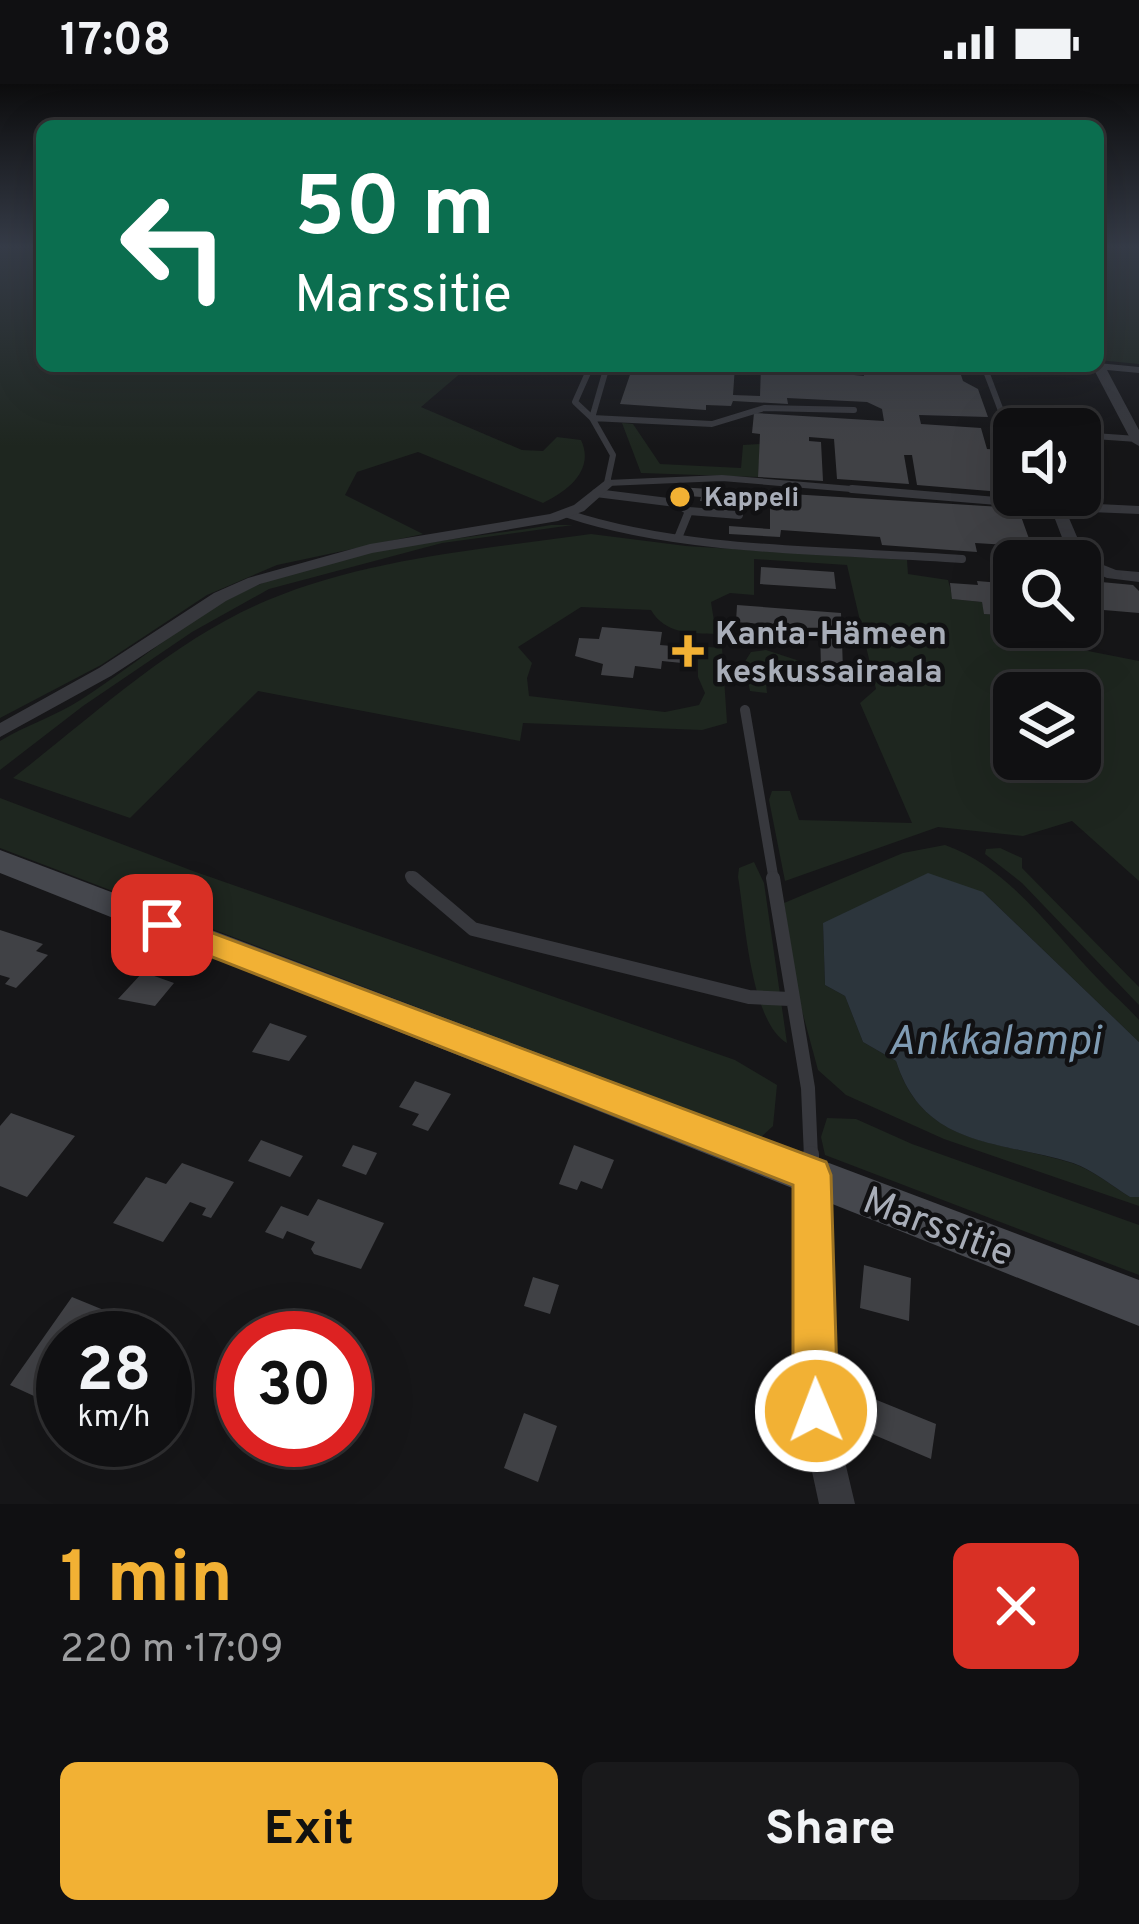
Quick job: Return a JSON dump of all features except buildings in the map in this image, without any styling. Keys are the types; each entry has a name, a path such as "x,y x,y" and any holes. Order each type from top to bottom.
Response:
{"main road":[{"name":"Marssitie","path":"0,861 1139,1304"}],"street":[{"path":"1104,367 1139,370"},
{"path":"1102,372 1131,416 1137,438"},
{"path":"0,731 254,581 370,549 540,522 568,514 602,488"},
{"path":"1101,508 1139,510"},
{"path":"1101,570 1139,577"},
{"path":"812,1175 816,1411 838,1504"}],"lane":[{"path":"588,372 575,402 592,418 613,455 602,488"},
{"path":"592,418 605,372"},
{"path":"986,372 1000,408"},
{"path":"592,418 712,424 764,408 854,410"},
{"path":"1101,432 1137,438"},
{"path":"1101,434 1137,438"},
{"path":"602,488 722,478 993,501"},
{"path":"602,488 676,503 689,511 739,515"},
{"path":"678,538 689,511"},
{"path":"568,514 610,528 678,538 962,559"},
{"path":"745,710 808,1088 812,1175"},
{"path":"410,875 473,929 749,997 790,999"}],"shaded area":[{"path":"0,313 36,313 36,372 462,372 421,407 522,450 543,451 557,437 581,440 582,470 570,486 543,503 418,452 357,472 345,495 423,534 277,565 207,595 101,665 0,718"},
{"path":"1104,313 1139,313 1139,364 1104,361"},
{"path":"622,423 633,424 660,464 741,468 743,445 760,444 758,477 641,473"},
{"path":"551,525 573,525 442,543 269,589 192,632 0,770 0,741 82,699 200,616 251,588 345,558"},
{"path":"591,534 686,546 907,560 908,574 948,580 953,599 982,602 985,614 993,615 993,648 1073,648 1139,661 1139,881 1072,821 1023,836 938,827 785,881 769,800 772,791 790,791 799,820 912,823 860,703 876,689 847,565 754,559 754,595 730,593 711,602 716,634 671,628 651,610 581,607 518,647 532,663 527,678 529,696 665,712 699,705 705,693 698,677 698,654 708,647 722,648 727,723 702,730 523,723 520,741 258,691 130,818 13,778 167,657 233,616 346,574 468,550"},
{"path":"766,650 843,670 848,682 766,683 767,693 750,691 744,663 751,652"},
{"path":"0,798 193,871 735,1060 777,1085 773,1126 760,1138 0,848"},
{"path":"945,845 990,869 1029,904 1139,1020 1139,1042 983,892 823,923 825,985 845,996 863,1042 896,1061 908,1089 944,1125 966,1136 1080,1166 1130,1197 1139,1197 1139,1206 944,1139 846,1095 818,1070 798,996 784,903 903,853"},
{"path":"1000,848 1022,858 1022,868 1139,987 1139,1005 1022,883 985,854 986,849"},
{"path":"754,862 764,883 787,1043 765,1014 751,967 738,877 739,868"},
{"path":"827,1118 856,1119 912,1144 1139,1225 1139,1275 825,1155 821,1137"}],"water":[{"name":"Ankkalampi","path":"928,873 983,892 1139,1042 1139,1197 1130,1197 1073,1163 991,1144 944,1125 909,1089 896,1061 863,1042 845,996 825,985 823,923"}],"place":[{"name":"Kappeli","path":"680,497"},
{"name":"Kanta-Hämeen keskussairaala","path":"688,651"}],"route":[{"path":"162,925 812,1175 816,1411"}]}
